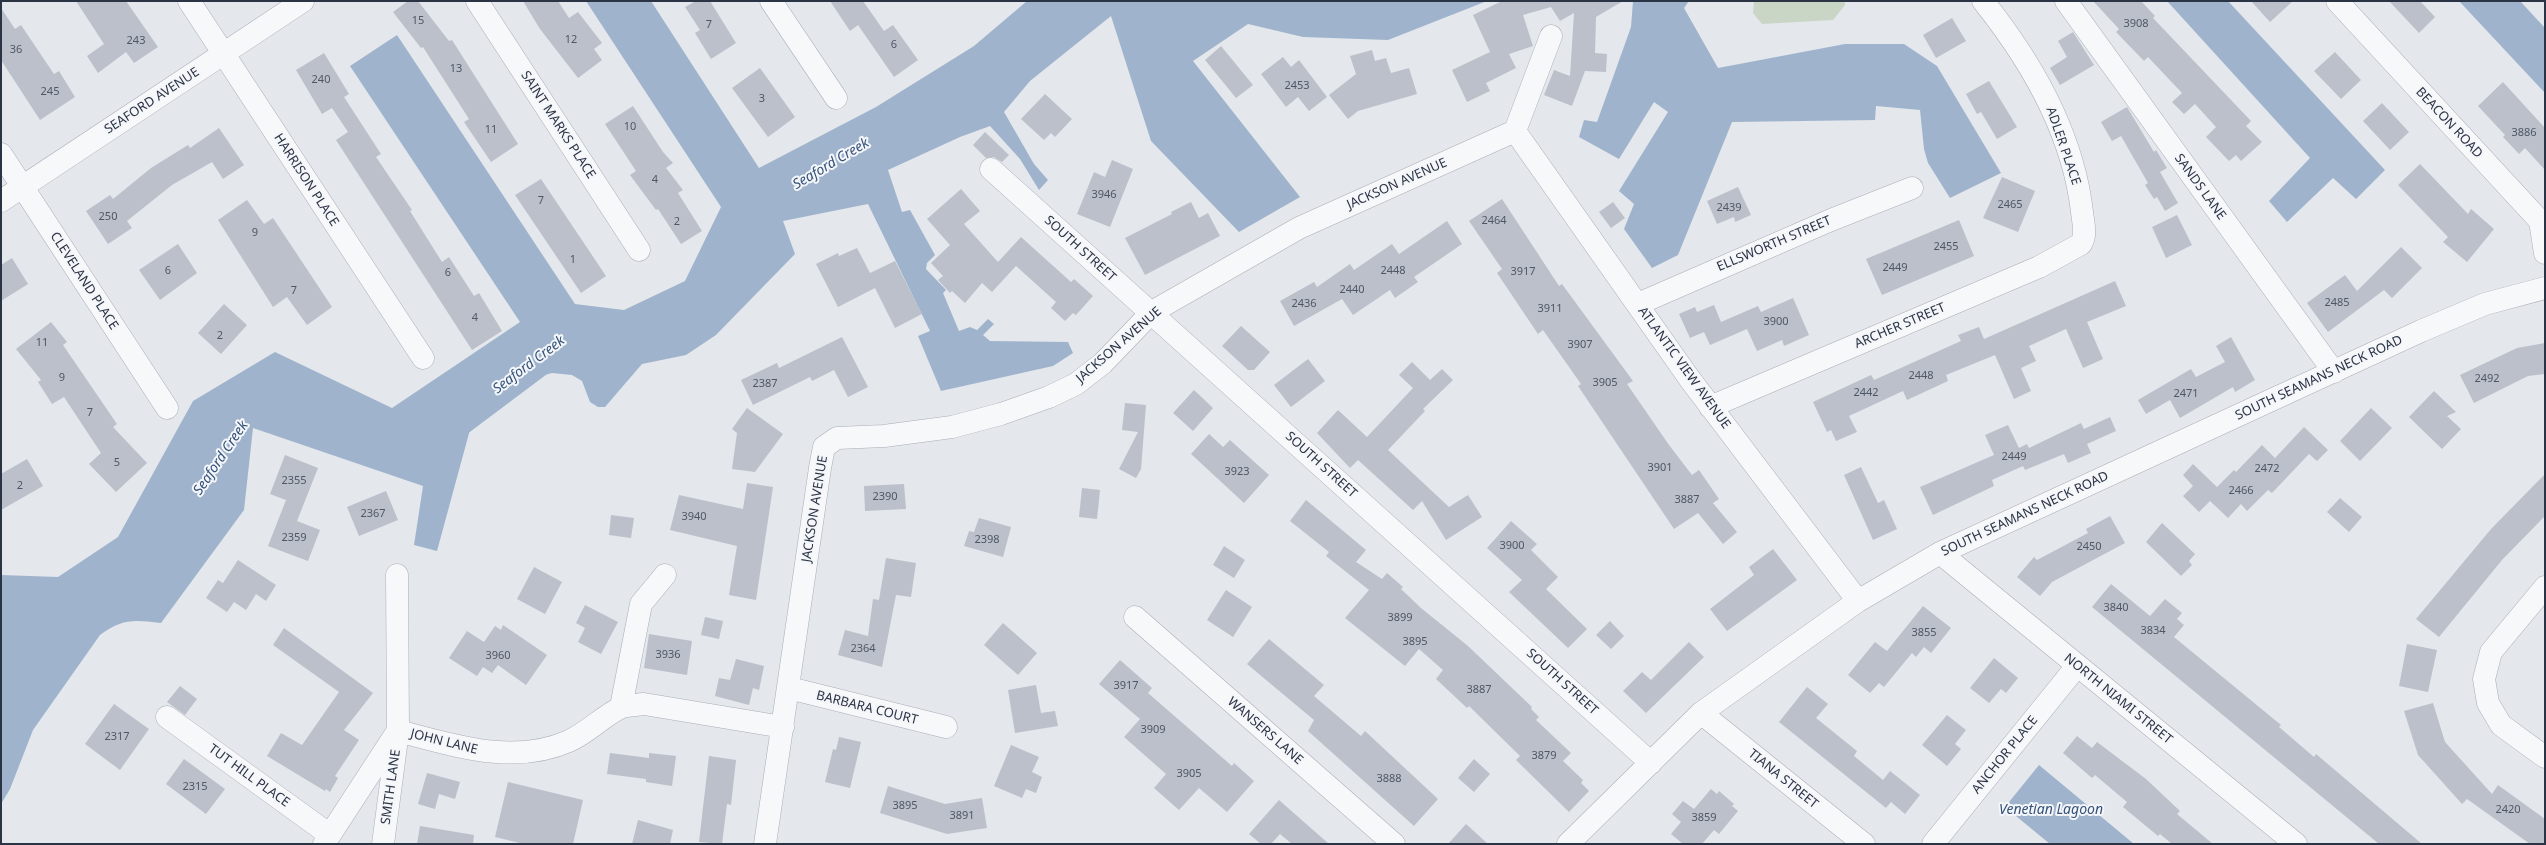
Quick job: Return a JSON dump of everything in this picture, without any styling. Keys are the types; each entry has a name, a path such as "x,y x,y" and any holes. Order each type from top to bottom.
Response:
{"street":[{"name":"HARRISON PLACE","path":"189,1 423,358"},
{"name":"SEAFORD AVENUE","path":"1,201 303,1"},
{"name":"SAINT MARKS PLACE","path":"477,1 639,250"},
{"path":"771,1 836,98"},
{"name":"ADLER PLACE","path":"1983,1 2003,26 2037,79 2053,111 2071,162 2080,198 2084,238"},
{"name":"SANDS LANE","path":"2066,1 2334,372"},
{"name":"BEACON ROAD","path":"2337,1 2540,221 2545,253"},
{"path":"1515,131 1551,36"},
{"name":"ATLANTIC VIEW AVENUE","path":"1515,131 1710,407 1858,602"},
{"name":"JACKSON AVENUE","path":"765,844 820,468 824,447 829,441 837,438 884,436 952,427 1001,414 1049,397 1076,384 1103,363 1152,312 1299,228 1515,131"},
{"name":"CLEVELAND PLACE","path":"1,154 167,408"},
{"name":"SOUTH STREET","path":"991,169 1152,312 1651,763"},
{"name":"ELLSWORTH STREET","path":"1638,304 1831,220 1912,188"},
{"name":"ARCHER STREET","path":"1710,407 2040,267 2081,244 2084,238"},
{"name":"SOUTH SEAMANS NECK ROAD","path":"1568,844 1701,713 1858,602 1940,553 2485,304 2545,288"},
{"name":"NORTH NIAMI STREET","path":"1940,553 2296,844"},
{"name":"SMITH LANE","path":"383,844 398,731 398,575"},
{"path":"621,707 641,604 665,575"},
{"path":"2545,587 2491,652 2484,679 2488,703 2501,725 2545,757"},
{"name":"WANSERS LANE","path":"1135,617 1394,844"},
{"name":"ANCHOR PLACE","path":"1933,844 2077,666"},
{"name":"BARBARA COURT","path":"788,688 946,727"},
{"name":"JOHN LANE","path":"398,731 476,751 522,753 548,750 570,741 621,707 644,704 782,727"},
{"name":"TIANA STREET","path":"1701,713 1859,842"},
{"name":"TUT HILL PLACE","path":"167,717 327,839"},
{"path":"327,839 398,731"}],"green space":[{"path":"1754,1 1845,1 1845,5 1833,20 1762,24 1753,13"}],"water":[{"path":"586,1 651,1 759,168 876,107 974,46 1027,1 1487,1 1388,40 1303,37 1248,24 1193,61 1300,197 1239,232 1151,141 1111,16 1030,81 1004,112 1034,164 1048,180 1039,190 1020,159 990,126 960,137 888,170 902,212 910,210 935,255 927,263 926,269 946,290 943,293 959,331 970,327 977,330 988,319 994,324 983,335 990,341 1068,342 1073,353 1053,366 941,391 918,336 930,331 868,204 783,221 795,254 716,335 686,355 642,364 605,407 598,407 590,402 582,381 572,375 552,373 494,389 471,426 437,551 414,545 423,486 253,428 244,510 161,623 136,621 122,623 108,629 100,635 33,730 10,789 1,804 1,575 58,577 118,537 193,401 275,352 392,408 520,322 350,66 397,35 575,304 624,310 685,281 721,207"},
{"path":"1633,1 1689,1 1684,8 1718,68 1845,44 1904,44 1937,66 2001,173 1950,198 1928,163 1924,149 1920,110 1876,106 1875,120 1732,122 1678,255 1652,268 1624,229 1634,204 1619,191 1668,112 1654,102 1619,159 1579,137 1584,120 1597,122 1631,27"},
{"path":"2167,1 2228,1 2385,170 2356,199 2333,178 2287,222 2269,201 2310,158"},
{"path":"2459,1 2520,1 2545,28 2545,93"},
{"name":"Venetian Lagoon","path":"2039,765 2134,844 2050,844 2005,807"}],"building":[{"path":"76,1 126,1 158,47 134,63 126,52 98,73 87,56 104,44"},
{"path":"408,1 418,1 449,41 452,40 518,144 491,162 464,122 469,119 423,47 421,48 393,12"},
{"path":"523,1 558,1 569,18 578,12 602,43 594,49 602,60 578,78 540,29"},
{"path":"696,1 710,1 736,43 711,59 695,33 700,30 685,7"},
{"path":"830,1 863,1 884,31 893,25 918,60 894,77 858,25 850,31"},
{"path":"1502,1 1623,1 1596,17 1595,53 1607,54 1606,72 1585,71 1572,106 1544,95 1554,70 1570,76 1574,13 1560,21 1551,7 1523,15 1533,46 1509,54 1516,68 1486,83 1490,91 1467,102 1452,70 1490,52 1473,15"},
{"path":"2093,1 2141,1 2155,16 2153,18 2251,121 2246,126 2262,142 2241,161 2236,155 2229,161 2206,137 2216,127 2195,104 2184,114 2172,102 2182,93 2148,57 2144,61 2116,32 2119,29"},
{"path":"2251,1 2293,1 2270,22"},
{"path":"2389,1 2420,1 2435,17 2419,33"},
{"path":"1,8 15,29 21,25 54,74 59,71 75,97 40,120 1,60"},
{"path":"1952,18 1966,41 1936,58 1923,35"},
{"path":"2073,32 2094,65 2060,85 2050,68 2067,57 2058,41"},
{"path":"1221,46 1253,85 1236,98 1205,60"},
{"path":"1372,50 1375,61 1386,58 1391,73 1409,68 1417,94 1358,111 1348,119 1329,95 1356,74 1350,56"},
{"path":"2335,52 2361,80 2341,99 2314,71"},
{"path":"324,53 349,94 344,97 381,154 376,157 412,210 410,211 442,262 449,257 474,296 479,293 502,331 472,350 336,140 348,132 332,108 322,114 296,70"},
{"path":"1283,57 1291,67 1299,60 1327,97 1309,111 1298,97 1286,107 1261,74"},
{"path":"760,68 795,117 768,137 732,88"},
{"path":"1989,81 2017,127 1997,139 1981,112 1977,114 1966,94"},
{"path":"2503,82 2545,128 2545,170 2525,148 2519,154 2503,137 2505,135 2478,106"},
{"path":"1045,94 1072,119 1055,137 1051,133 1044,140 1021,119"},
{"path":"2382,103 2409,132 2390,150 2363,121"},
{"path":"633,106 663,152 673,163 666,168 683,190 678,193 702,231 681,244 658,209 656,210 630,175 636,171 605,124"},
{"path":"2127,107 2154,152 2156,150 2167,168 2160,172 2178,203 2165,211 2157,197 2154,199 2145,185 2148,183 2121,136 2112,141 2101,122"},
{"path":"219,128 244,165 223,179 212,162 172,185 127,221 132,228 108,244 86,211 110,195 113,199 151,168 188,145 190,148"},
{"path":"985,132 1009,155 1002,162 994,157 986,158 973,145"},
{"path":"1112,160 1133,169 1110,227 1077,214 1094,172 1105,177"},
{"path":"2420,164 2468,214 2471,209 2494,229 2467,262 2443,242 2448,237 2398,185"},
{"path":"2002,177 2035,191 2018,232 1983,218"},
{"path":"541,179 606,276 581,293 515,195"},
{"path":"1738,187 1751,215 1735,222 1734,217 1717,224 1707,201"},
{"path":"961,189 980,211 964,224 998,262 1021,237 1071,282 1074,279 1093,296 1076,315 1073,313 1065,321 1051,308 1056,302 1016,266 992,292 982,283 965,303 952,291 950,293 938,280 943,276 931,263 950,245 927,219"},
{"path":"1502,199 1559,286 1562,284 1633,381 1627,384 1669,445 1692,475 1699,470 1719,499 1713,503 1737,532 1723,544 1698,513 1674,529 1578,386 1581,384 1543,330 1538,334 1497,273 1502,269 1469,221"},
{"path":"247,200 264,224 273,218 332,307 307,325 287,297 273,307 218,220"},
{"path":"1191,202 1199,218 1208,213 1220,236 1145,275 1125,238 1172,214 1171,212"},
{"path":"1613,202 1625,218 1611,228 1599,212"},
{"path":"2177,215 2192,245 2166,258 2152,227"},
{"path":"1959,220 1974,256 1882,295 1866,259"},
{"path":"1447,221 1462,244 1414,277 1418,282 1395,298 1390,290 1353,315 1342,299 1294,326 1280,301 1314,282 1317,287 1350,264 1354,270 1392,244 1399,254"},
{"path":"178,244 197,273 160,300 139,270"},
{"path":"2401,247 2422,268 2392,298 2384,290 2328,332 2307,303 2345,275 2357,291"},
{"path":"857,248 870,273 895,261 922,314 895,328 875,288 838,307 816,264 838,253 839,256"},
{"path":"12,258 28,284 1,301 1,265"},
{"path":"2115,281 2126,306 2087,322 2103,359 2083,368 2066,329 2029,346 2036,361 2021,368 2031,391 2014,399 1995,355 1946,375 1948,381 1907,400 1903,391 1849,416 1857,432 1836,441 1831,430 1827,432 1813,402 1871,375 1874,380 1961,341 1958,335 1979,327 1984,339"},
{"path":"1793,298 1809,335 1784,346 1782,340 1757,351 1747,329 1710,345 1704,332 1690,338 1679,314 1695,307 1697,312 1714,305 1721,322 1758,306 1761,312"},
{"path":"224,304 247,325 221,354 198,333"},
{"path":"51,322 67,342 63,345 117,424 113,427 147,463 116,492 89,464 101,453 64,397 52,404 38,382 41,380 16,349"},
{"path":"1241,326 1270,352 1254,370 1248,370 1222,346"},
{"path":"842,337 868,387 848,397 834,370 812,381 810,377 753,405 741,380 777,363 779,368"},
{"path":"2231,337 2255,380 2235,392 2233,387 2180,418 2170,400 2146,414 2138,400 2191,369 2196,377 2225,362 2216,346"},
{"path":"2545,343 2545,374 2528,376 2474,403 2460,375 2517,348"},
{"path":"1308,359 1325,381 1291,407 1274,385"},
{"path":"1412,362 1430,380 1442,369 1453,380 1423,409 1425,411 1388,450 1449,507 1468,495 1482,517 1446,540 1422,501 1413,510 1358,460 1350,468 1317,433 1338,410 1367,437 1413,388 1399,375"},
{"path":"1194,390 1213,408 1193,431 1173,413"},
{"path":"2434,391 2456,412 2447,416 2461,429 2442,449 2409,417"},
{"path":"1125,403 1146,405 1141,469 1136,478 1119,469 1138,432 1122,430"},
{"path":"747,408 783,434 755,472 732,469 737,433 732,429"},
{"path":"2371,408 2392,428 2360,461 2340,441"},
{"path":"2110,417 2116,431 2087,444 2091,453 2068,463 2064,454 2025,470 2023,466 1992,480 1994,486 1933,515 1920,487 1994,455 1985,435 2008,425 2019,448 2027,444 2029,448 2081,423 2084,429"},
{"path":"2304,427 2328,450 2317,461 2309,454 2272,493 2268,490 2247,511 2241,504 2228,518 2210,501 2199,512 2183,496 2193,486 2183,475 2193,464 2217,487 2234,470 2236,472 2262,445 2275,458"},
{"path":"1209,434 1223,447 1230,440 1269,475 1244,503 1191,454"},
{"path":"285,455 318,468 297,521 320,530 308,561 268,546 286,500 270,494"},
{"path":"27,459 43,486 1,510 1,474"},
{"path":"1861,467 1878,503 1884,500 1897,529 1873,540 1844,475"},
{"path":"2545,474 2545,516 2502,560 2439,637 2416,619 2491,529"},
{"path":"747,483 773,487 756,600 729,595 737,546 670,530 679,495 743,509"},
{"path":"904,484 906,509 865,511 864,486"},
{"path":"1082,488 1100,490 1097,519 1079,517"},
{"path":"386,491 398,520 359,536 347,507"},
{"path":"2340,498 2362,517 2349,532 2327,512"},
{"path":"1306,500 1366,550 1356,562 1382,579 1387,573 1403,587 1401,589 1421,608 1468,646 1532,707 1531,709 1539,717 1536,720 1571,753 1563,761 1583,780 1581,783 1589,791 1569,812 1516,760 1520,756 1469,706 1467,708 1436,679 1443,670 1419,649 1405,666 1345,618 1369,590 1326,556 1329,552 1290,521"},
{"path":"611,515 634,518 631,538 609,535"},
{"path":"2110,516 2125,543 2052,582 2040,596 2017,577 2034,557 2037,560 2088,533 2086,529"},
{"path":"979,518 1011,527 1003,557 964,546 969,531 974,532"},
{"path":"1511,521 1537,544 1531,550 1558,577 1546,589 1587,629 1568,648 1509,592 1522,580 1487,548"},
{"path":"2162,523 2195,554 2189,561 2192,565 2181,576 2146,542"},
{"path":"1224,546 1245,560 1234,578 1213,565"},
{"path":"1773,549 1797,580 1727,631 1710,609 1754,575 1749,567"},
{"path":"886,558 916,563 911,597 896,595 882,667 838,655 845,630 868,636 873,599 879,600"},
{"path":"238,560 276,585 266,601 256,594 246,610 234,602 227,612 206,598 218,580 223,583"},
{"path":"534,567 562,582 545,614 517,599"},
{"path":"2111,584 2150,616 2165,599 2182,613 2177,619 2184,625 2174,637 2281,725 2279,727 2314,757 2316,754 2422,844 2379,844 2092,607"},
{"path":"1226,590 1252,607 1233,637 1207,620"},
{"path":"585,605 618,622 601,654 578,642 585,628 576,623"},
{"path":"1923,606 1951,628 1931,653 1924,647 1916,657 1912,653 1884,687 1879,683 1870,693 1848,675 1875,642 1887,651"},
{"path":"705,617 723,621 719,639 701,635"},
{"path":"1610,621 1624,636 1611,649 1596,635"},
{"path":"1003,623 1037,653 1018,675 984,645"},
{"path":"503,625 547,655 526,685 498,665 492,673 483,667 477,676 449,658 467,631 484,642 495,626 501,630"},
{"path":"284,628 373,693 344,730 359,740 335,776 338,778 330,792 326,789 325,791 267,756 281,733 302,745 339,692 273,645"},
{"path":"649,634 692,641 687,675 644,668"},
{"path":"1269,639 1324,685 1314,696 1361,736 1365,731 1438,799 1414,826 1308,731 1314,720 1247,664"},
{"path":"1689,642 1704,657 1646,713 1623,691 1642,672 1651,680"},
{"path":"2407,644 2437,650 2428,692 2399,686"},
{"path":"1994,658 2018,678 2006,693 2001,689 1989,703 1970,688"},
{"path":"736,659 764,666 759,690 753,688 749,705 715,696 719,678 730,680"},
{"path":"1120,660 1152,688 1148,693 1232,766 1234,763 1254,781 1227,812 1199,788 1179,810 1154,788 1166,774 1124,737 1140,719 1099,684"},
{"path":"1036,685 1041,713 1055,711 1058,726 1015,733 1008,690"},
{"path":"180,686 197,699 185,715 167,702"},
{"path":"1807,687 1828,704 1816,718 1857,751 1854,756 1883,780 1890,771 1920,795 1905,814 1891,802 1886,808 1779,722"},
{"path":"2433,703 2445,742 2492,794 2498,785 2545,819 2545,844 2530,844 2467,799 2462,804 2418,755 2404,711"},
{"path":"114,704 149,729 120,770 85,744"},
{"path":"1947,715 1966,730 1955,744 1961,749 1947,766 1922,745"},
{"path":"2077,736 2092,748 2097,742 2146,779 2180,811 2177,814 2213,844 2172,844 2160,834 2158,836 2123,807 2127,802 2095,775 2092,778 2063,753"},
{"path":"839,737 861,742 850,788 825,782 833,749 836,750"},
{"path":"1011,745 1039,757 1032,772 1042,777 1036,793 1026,789 1022,798 994,786"},
{"path":"610,753 649,758 649,753 676,756 672,786 646,782 646,779 607,774"},
{"path":"709,756 736,760 731,805 727,804 722,844 699,842"},
{"path":"184,759 225,789 206,814 166,784"},
{"path":"1474,759 1490,774 1474,792 1458,778"},
{"path":"427,773 460,782 455,799 439,794 435,809 418,804"},
{"path":"508,782 583,800 573,844 524,844 495,837"},
{"path":"888,786 945,804 982,798 987,828 947,834 880,813"},
{"path":"1711,789 1717,794 1719,791 1734,804 1732,806 1738,811 1719,834 1714,830 1702,844 1683,844 1671,834 1681,822 1672,814 1683,801 1694,809"},
{"path":"1279,800 1329,844 1292,844 1280,834 1271,844 1261,844 1249,834"},
{"path":"638,820 673,830 670,844 632,844"},
{"path":"1466,824 1488,844 1448,844"},
{"path":"420,826 474,835 473,844 417,844"}],"waterway":[{"name":"Seaford Creek","path":"451,423 539,357"}]}
